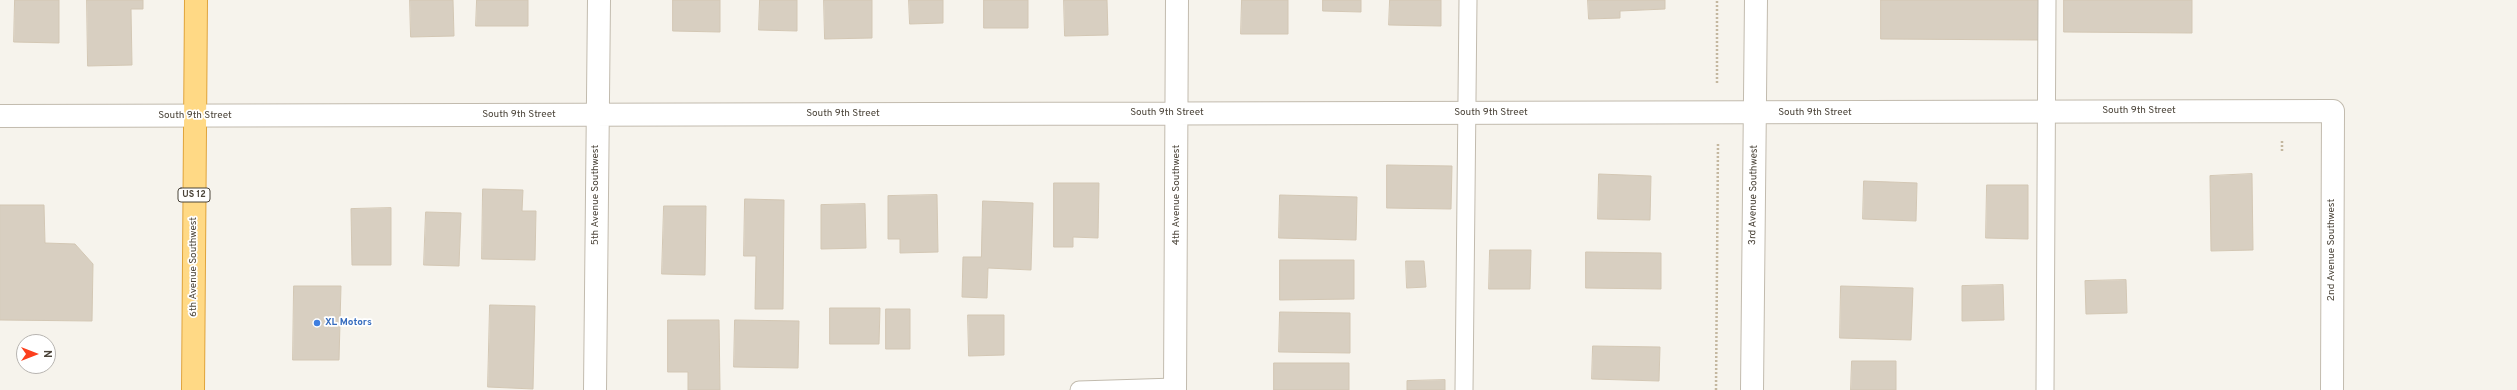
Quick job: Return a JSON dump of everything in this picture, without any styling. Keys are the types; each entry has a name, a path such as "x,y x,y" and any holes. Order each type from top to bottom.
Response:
{"highway":[{"name":"6th Avenue Southwest","path":"193,390 196,0"}],"street":[{"name":"5th Avenue Southwest","path":"595,390 599,0"},
{"name":"4th Avenue Southwest","path":"1175,389 1177,0"},
{"name":"3rd Avenue Southwest","path":"1752,390 1756,0"},
{"name":"South 9th Street","path":"0,116 2333,111"},
{"name":"2nd Avenue Southwest","path":"2332,390 2333,111"}],"lane":[{"path":"1464,390 1468,0"},
{"path":"2045,390 2047,0"},
{"path":"1079,390 1175,389"}],"path":[{"path":"1717,0 1717,75"},
{"path":"1716,390 1718,151"}],"building":[{"path":"15,0 59,0 59,43 14,42"},
{"path":"87,0 143,0 143,9 131,9 132,65 88,66"},
{"path":"410,0 453,0 454,36 411,37"},
{"path":"477,0 528,0 528,26 476,26"},
{"path":"673,0 720,0 720,32 673,31"},
{"path":"760,0 797,0 797,31 759,30"},
{"path":"824,0 872,0 872,38 825,39"},
{"path":"909,0 943,0 943,23 910,24"},
{"path":"984,0 1028,0 1028,28 984,28"},
{"path":"1064,0 1107,0 1108,35 1065,36"},
{"path":"1242,0 1288,0 1288,34 1241,34"},
{"path":"1323,0 1361,0 1361,12 1323,11"},
{"path":"1390,0 1441,0 1441,26 1389,25"},
{"path":"1588,0 1665,0 1665,9 1620,11 1620,18 1589,19"},
{"path":"1881,0 2039,0 2039,40 1881,39"},
{"path":"2064,0 2192,0 2192,33 2064,32"},
{"path":"1387,165 1452,166 1451,209 1387,208"},
{"path":"1599,174 1651,176 1650,220 1598,219"},
{"path":"2252,174 2253,250 2211,251 2210,176"},
{"path":"1864,181 1917,183 1916,221 1863,219"},
{"path":"1054,183 1099,183 1098,238 1073,237 1073,247 1054,247"},
{"path":"1987,185 2028,185 2028,239 1986,238"},
{"path":"483,189 523,190 522,211 536,211 535,260 482,259"},
{"path":"937,195 938,252 900,253 900,239 888,239 888,196"},
{"path":"1280,195 1357,197 1356,240 1279,238"},
{"path":"745,199 784,200 783,309 755,309 756,256 744,256"},
{"path":"983,201 1033,203 1031,270 988,268 987,298 962,297 963,257 981,257"},
{"path":"865,204 866,248 821,249 821,205"},
{"path":"0,205 44,205 45,243 75,244 93,264 92,321 0,320"},
{"path":"664,206 706,206 705,275 662,274"},
{"path":"391,208 391,265 352,265 351,209"},
{"path":"426,212 461,213 459,266 424,265"},
{"path":"1490,250 1531,250 1530,289 1489,289"},
{"path":"1586,252 1661,253 1661,289 1586,288"},
{"path":"1280,260 1354,260 1354,299 1280,300"},
{"path":"1406,261 1424,261 1426,287 1407,288"},
{"path":"2126,280 2127,313 2086,314 2085,281"},
{"path":"2003,285 2004,320 1962,321 1962,286"},
{"name":"XL Motors","path":"294,286 341,286 339,360 293,360"},
{"path":"1841,286 1913,288 1911,340 1840,338"},
{"path":"490,305 535,306 533,389 488,387"},
{"path":"830,308 880,308 879,344 830,344"},
{"path":"886,309 910,309 910,349 886,349"},
{"path":"1280,312 1350,313 1350,353 1279,352"},
{"path":"968,315 1004,315 1004,355 969,356"},
{"path":"668,320 719,320 720,390 688,390 688,372 668,372"},
{"path":"735,320 799,321 798,368 734,367"},
{"path":"1593,346 1660,347 1659,381 1592,379"},
{"path":"1852,361 1896,361 1896,390 1851,390"},
{"path":"1274,363 1349,363 1349,390 1274,390"},
{"path":"1445,380 1445,390 1407,390 1407,381"}],"place":[{"name":"XL Motors","path":"317,323"}]}
